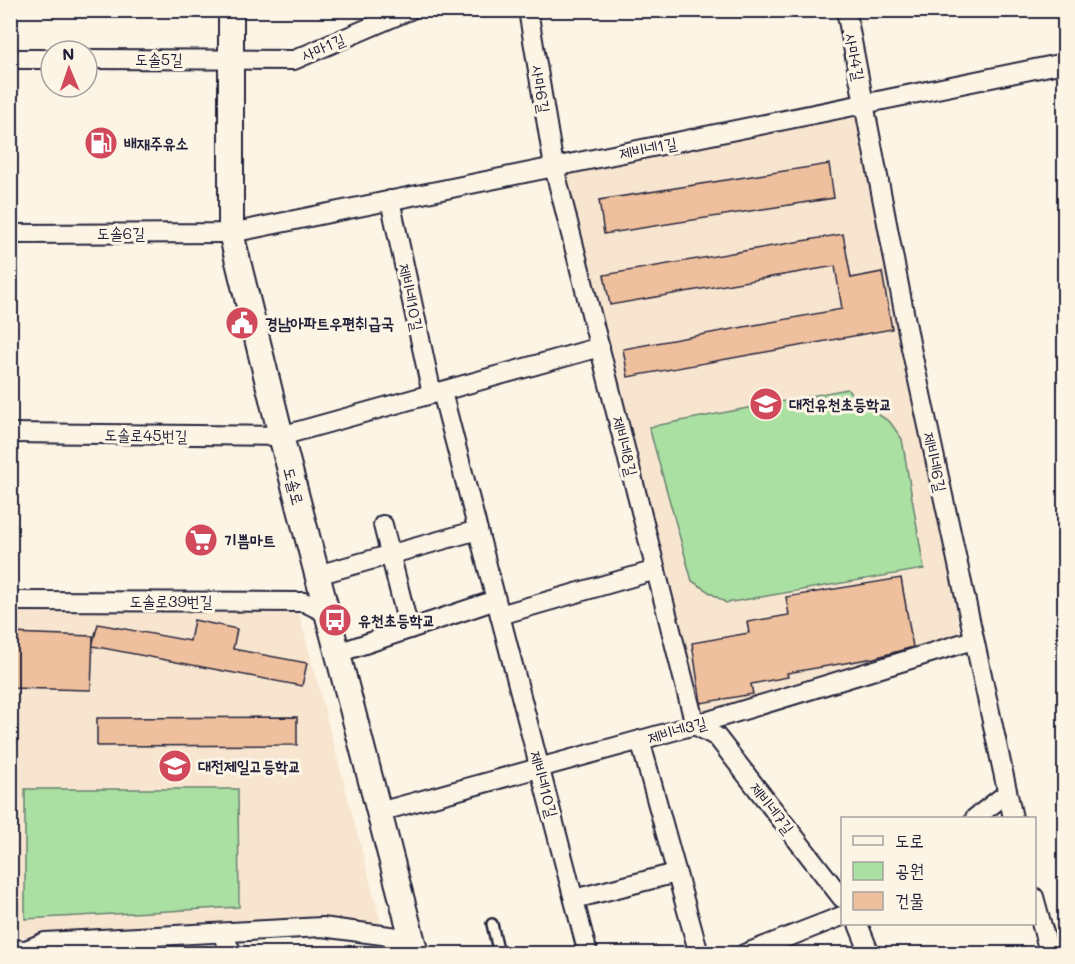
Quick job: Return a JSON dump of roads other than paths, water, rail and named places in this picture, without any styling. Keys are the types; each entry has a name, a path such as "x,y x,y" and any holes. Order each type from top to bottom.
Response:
{"street":[{"name":"도솔로","path":"231,10 231,233 281,436 414,946"},
{"name":"사마1길","path":"231,60 294,60 410,10"},
{"name":"사마6길","path":"528,10 554,167"},
{"name":"사마4길","path":"846,10 864,104"},
{"path":"10,59 39,59"},
{"name":"도솔5길","path":"99,59 231,60"},
{"name":"제비네1길","path":"231,233 1065,63"},
{"name":"제비네6길","path":"864,104 911,348 1012,817"},
{"name":"제비네8길","path":"554,167 695,725"},
{"name":"제비네10길","path":"390,200 437,393 478,530 588,954"},
{"name":"도솔6길","path":"10,234 231,233"},
{"path":"281,436 600,347"},
{"name":"도솔로45번길","path":"10,433 281,436"},
{"path":"383,525 409,629"},
{"path":"317,575 478,530"},
{"path":"338,653 409,629 656,570"},
{"name":"도솔로39번길","path":"10,601 304,602 328,614"},
{"name":"제비네3길","path":"379,812 695,725 973,640"},
{"name":"제비네7길","path":"695,725 717,737 841,895"},
{"path":"640,740 699,954"},
{"path":"978,817 1006,795"},
{"path":"574,899 676,873"},
{"path":"1036,902 1047,952"},
{"path":"744,954 841,917"},
{"path":"858,925 870,954"},
{"path":"21,951 45,942 322,927 414,946"},
{"path":"221,933 233,954"}],"lane":[{"path":"492,924 500,954"}],"place":[{"name":"배재주유소","path":"101,143"},
{"name":"경남아파트우편취급국","path":"242,323"},
{"name":"대전유천초등학교","path":"766,404"},
{"name":"기쁨마트","path":"201,540"},
{"name":"유천초등학교","path":"335,620"},
{"name":"대전제일고등학교","path":"175,766"}]}
